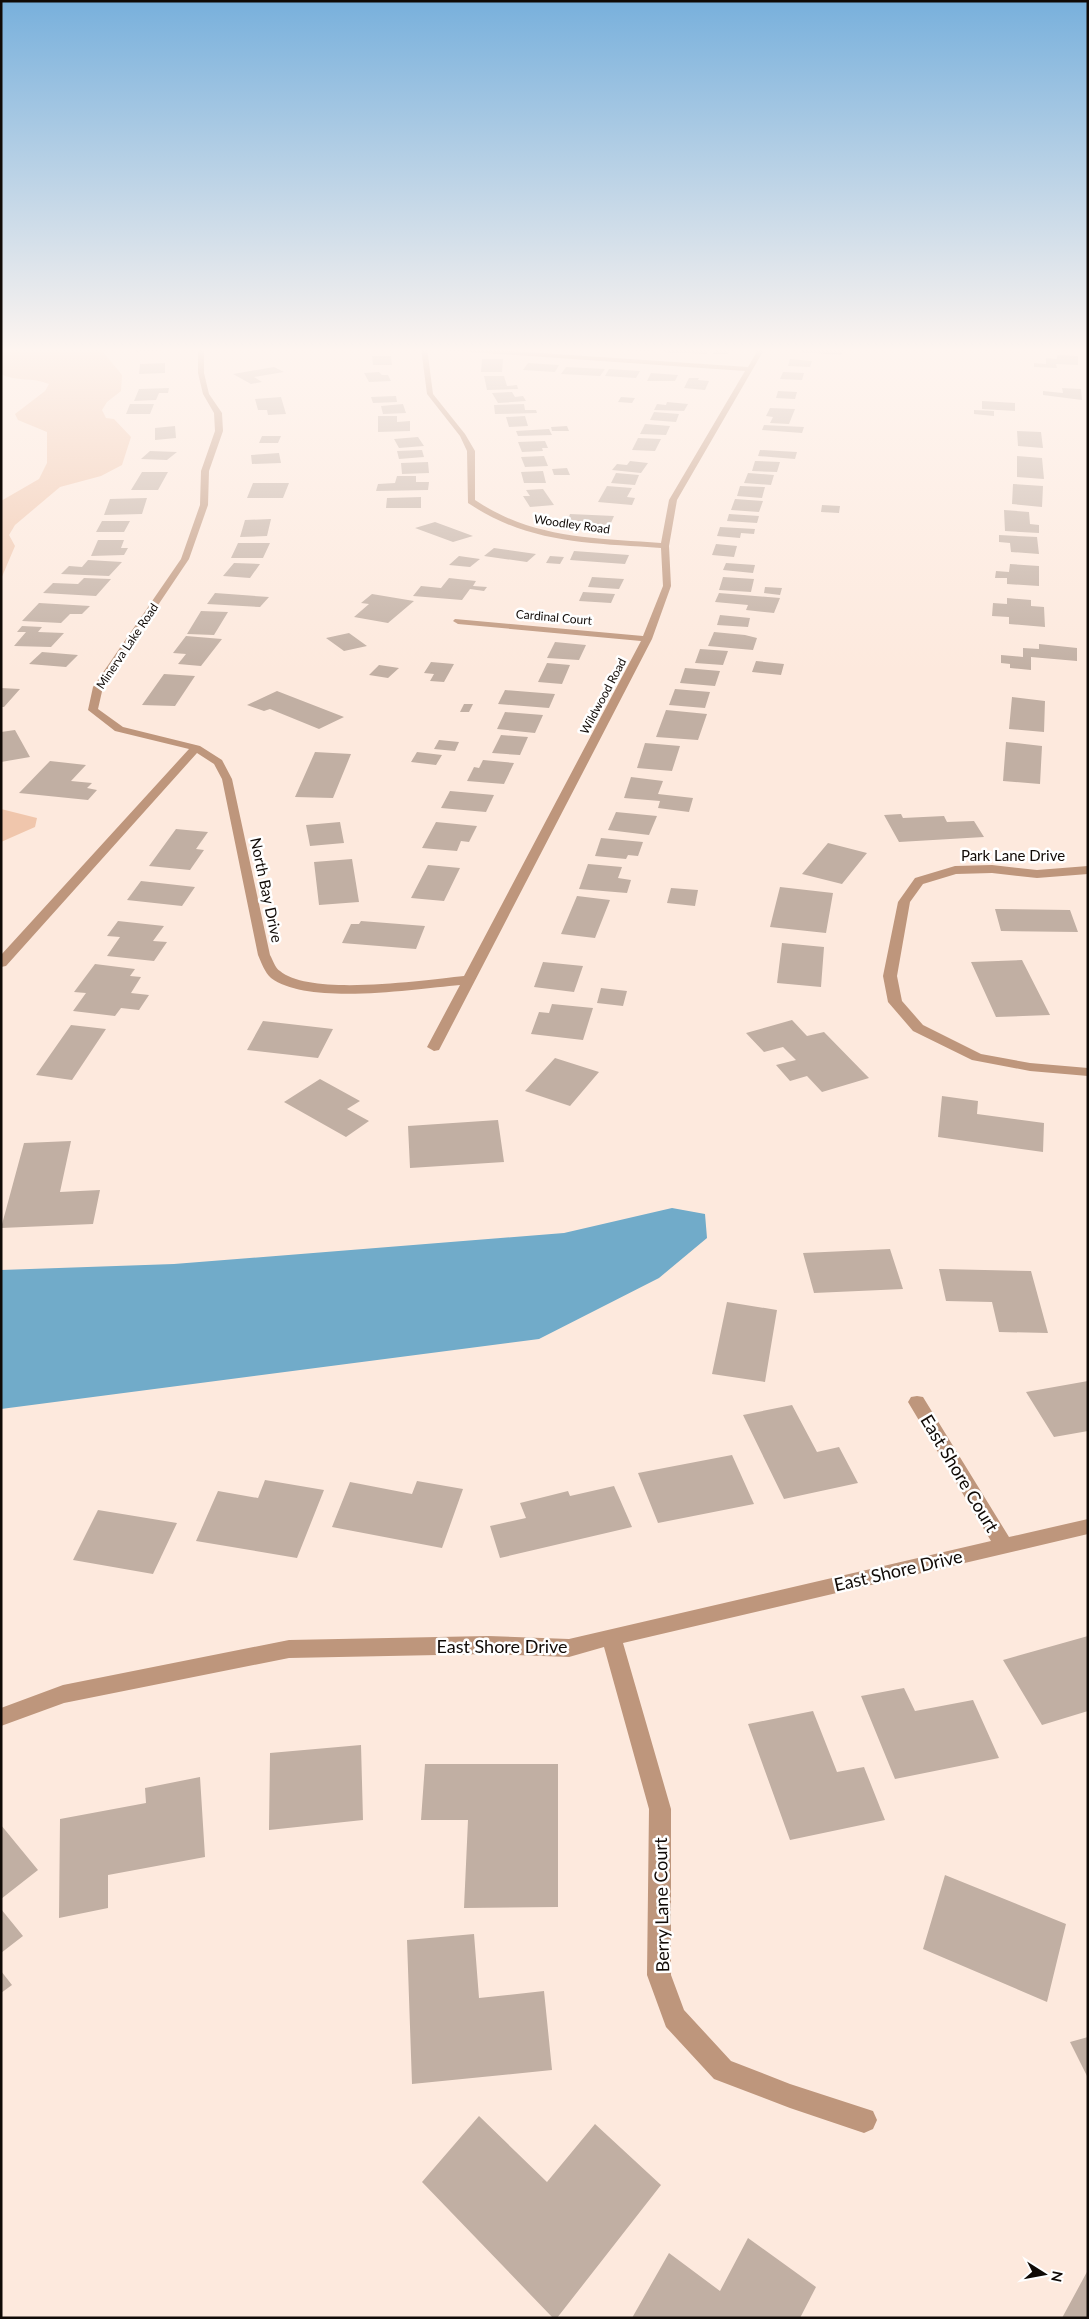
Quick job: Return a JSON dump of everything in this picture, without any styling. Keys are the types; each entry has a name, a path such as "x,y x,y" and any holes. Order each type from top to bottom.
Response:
{"street":[{"name":"Minerva Lake Road","path":"196,748 119,729 93,710 98,687 186,559 204,505 205,471 210,456"},
{"name":"Woodley Road","path":"472,456 469,487 471,501 487,513 515,526 555,536 665,546"},
{"name":"Wildwood Road","path":"434,1047 647,638 667,586 665,546 673,500 698,456"},
{"name":"Cardinal Court","path":"458,621 647,638"},
{"path":"3,959 196,748"},
{"name":"North Bay Drive","path":"196,748 218,762 227,779 264,955 276,974 305,987 343,990 469,980"},
{"name":"Park Lane Drive","path":"1088,870 1037,874 992,870 955,870 919,881 904,902 890,976 895,1002 918,1028 977,1057 1030,1067 1088,1072"},
{"name":"East Shore Court","path":"917,1402 1004,1545"},
{"name":"East Shore Drive","path":"1,1717 64,1694 289,1649 488,1645 569,1648 611,1636 1088,1526"},
{"name":"Berry Lane Court","path":"611,1636 660,1809 659,1975 675,2018 724,2070 790,2096 864,2120"}],"shaded area":[{"path":"47,456 125,456 122,465 101,476 60,487 15,525 9,535 15,546 1,579 1,501 39,479 47,463"},
{"path":"1,809 37,818 35,827 1,842"}],"water":[{"path":"672,1208 705,1214 707,1238 659,1278 539,1339 1,1409 1,1270 174,1264 564,1233"}],"building":[{"path":"144,456 172,456 167,460 141,459"},
{"path":"251,456 280,456 281,463 252,464"},
{"path":"398,456 424,457 399,459"},
{"path":"544,456 548,466 525,467 521,457"},
{"path":"761,456 796,456 795,459"},
{"path":"1017,456 1042,458 1044,479 1017,477"},
{"path":"630,461 648,463 641,473 612,470 617,464 627,465"},
{"path":"755,461 780,462 777,472 752,471"},
{"path":"428,462 429,473 402,474 401,463"},
{"path":"567,468 570,475 554,475 552,469"},
{"path":"543,471 546,483 524,483 521,472"},
{"path":"142,472 168,472 158,490 131,490"},
{"path":"616,473 639,475 635,485 611,483"},
{"path":"748,473 774,475 771,485 744,483"},
{"path":"397,476 416,476 416,482 429,482 428,490 376,491 378,484 395,483"},
{"path":"253,483 289,483 283,498 247,498"},
{"path":"1013,484 1043,486 1042,507 1012,504"},
{"path":"607,486 632,488 627,497 635,498 632,505 598,502"},
{"path":"740,486 765,487 762,498 737,496"},
{"path":"543,489 554,505 530,507 523,496 530,496 526,490"},
{"path":"421,497 421,508 386,508 387,498"},
{"path":"147,498 142,514 104,515 110,499"},
{"path":"735,499 763,501 759,512 731,510"},
{"path":"822,505 840,506 839,513 821,512"},
{"path":"1004,510 1029,512 1030,524 1039,525 1039,533 1005,531"},
{"path":"570,514 614,516 610,525 566,523"},
{"path":"729,514 759,516 757,523 727,521"},
{"path":"271,519 267,536 240,537 245,520"},
{"path":"102,521 130,521 124,532 96,532"},
{"path":"435,522 473,536 453,542 415,528"},
{"path":"720,527 755,529 754,534 741,533 740,538 717,536"},
{"path":"999,535 1037,537 1039,554 1011,552 1010,543 999,542"},
{"path":"98,540 124,540 121,548 128,548 124,555 91,556"},
{"path":"238,543 270,543 263,558 231,558"},
{"path":"716,544 737,546 734,557 712,555"},
{"path":"494,548 536,554 527,562 484,556"},
{"path":"574,551 629,555 625,564 570,560"},
{"path":"459,556 480,559 470,567 449,565"},
{"path":"550,556 564,557 560,564 546,563"},
{"path":"88,560 122,562 109,576 61,574 69,566 82,567"},
{"path":"234,563 260,564 250,578 223,576"},
{"path":"726,563 755,565 753,573 723,570"},
{"path":"1010,564 1039,566 1039,586 1007,584 1007,578 995,578 996,571 1009,572"},
{"path":"592,577 624,579 619,589 588,587"},
{"path":"723,577 754,579 751,592 719,590"},
{"path":"84,578 111,579 96,596 43,593 53,583 78,584"},
{"path":"449,578 476,581 473,586 487,587 484,591 470,589 462,600 413,596 421,586 441,588"},
{"path":"765,587 782,588 780,595 764,593"},
{"path":"583,592 615,594 611,603 579,601"},
{"path":"215,593 269,597 260,607 207,604"},
{"path":"719,593 780,598 774,613 746,610 748,605 715,602"},
{"path":"372,594 414,601 388,623 354,617 369,604 361,603"},
{"path":"1007,598 1031,600 1031,606 1044,607 1045,627 1009,624 1009,617 992,616 993,603 1007,604"},
{"path":"39,603 90,606 82,614 70,614 61,623 22,621"},
{"path":"201,611 228,612 214,635 187,634"},
{"path":"720,615 750,618 748,627 717,625"},
{"path":"22,626 42,627 38,632 64,633 51,647 14,646 26,632 17,632"},
{"path":"714,632 757,638 753,650 708,646"},
{"path":"349,633 367,646 344,651 326,638"},
{"path":"186,636 222,639 201,666 178,664 186,654 173,653"},
{"path":"555,642 586,645 579,660 547,658"},
{"path":"1039,644 1077,648 1077,661 1031,657 1031,670 1010,668 1010,664 1001,663 1001,655 1023,657 1023,648 1039,649"},
{"path":"700,649 728,651 723,665 695,663"},
{"path":"42,652 78,655 66,667 29,664"},
{"path":"756,661 784,664 781,675 752,672"},
{"path":"431,662 454,664 444,682 430,681 434,674 424,673"},
{"path":"547,663 570,665 562,684 538,682"},
{"path":"379,665 399,668 388,678 369,675"},
{"path":"685,668 720,671 715,686 680,683"},
{"path":"164,674 195,676 175,706 142,705"},
{"path":"1,688 20,689 4,707 1,707"},
{"path":"675,689 710,692 705,708 669,705"},
{"path":"505,690 555,694 549,708 498,704"},
{"path":"277,691 344,717 319,729 270,709 264,711 247,705"},
{"path":"1012,697 1045,701 1044,732 1009,729"},
{"path":"464,704 473,704 469,712 460,712"},
{"path":"666,710 707,714 698,740 656,737"},
{"path":"505,712 543,715 535,733 497,729"},
{"path":"15,730 30,757 1,762 1,732"},
{"path":"501,735 528,737 520,755 492,753"},
{"path":"439,740 459,742 455,751 434,749"},
{"path":"1006,742 1042,746 1040,784 1003,781"},
{"path":"645,743 680,746 672,771 637,768"},
{"path":"315,752 351,754 333,798 295,797"},
{"path":"417,752 442,755 436,765 411,762"},
{"path":"483,760 514,763 504,784 467,781 474,767 479,768"},
{"path":"50,761 86,765 71,781 92,783 87,788 97,790 88,800 19,793"},
{"path":"631,777 663,781 658,794 693,798 689,812 658,808 660,801 624,798"},
{"path":"450,791 494,795 486,812 441,808"},
{"path":"616,812 657,816 649,835 608,830"},
{"path":"901,814 903,818 944,816 947,822 974,821 984,837 899,842 884,815"},
{"path":"340,822 344,843 310,846 306,825"},
{"path":"436,822 477,826 469,842 461,841 457,851 422,848"},
{"path":"176,829 208,832 196,849 204,850 190,870 149,866"},
{"path":"601,838 643,842 638,856 628,855 626,859 595,856"},
{"path":"828,843 867,853 842,884 802,874"},
{"path":"352,859 359,902 319,905 314,862"},
{"path":"588,864 622,867 618,878 631,880 627,893 579,889"},
{"path":"428,865 460,868 444,901 411,898"},
{"path":"141,881 195,887 182,906 127,900"},
{"path":"780,887 833,893 826,933 770,927"},
{"path":"671,888 698,890 695,906 667,903"},
{"path":"577,896 610,900 595,938 561,934"},
{"path":"995,909 1070,910 1078,932 1001,931"},
{"path":"118,921 164,926 153,941 167,942 154,961 107,956 120,937 107,936"},
{"path":"361,921 425,926 416,949 342,943 351,924 359,924"},
{"path":"782,943 824,947 821,987 777,983"},
{"path":"1022,960 1050,1015 996,1017 971,962"},
{"path":"543,962 583,966 574,992 534,987"},
{"path":"95,964 135,969 130,976 141,977 131,993 149,995 139,1010 121,1008 115,1016 73,1011 86,993 74,992"},
{"path":"601,988 627,991 623,1006 597,1003"},
{"path":"552,1004 593,1008 583,1040 531,1034 539,1012 549,1013"},
{"path":"792,1020 807,1036 824,1032 869,1078 822,1092 807,1076 790,1081 776,1065 796,1060 783,1047 764,1052 746,1033"},
{"path":"263,1021 333,1029 318,1058 247,1050"},
{"path":"71,1025 106,1029 72,1080 36,1075"},
{"path":"555,1058 599,1072 570,1106 525,1091"},
{"path":"320,1079 360,1101 347,1109 369,1121 346,1137 284,1102"},
{"path":"942,1096 978,1101 977,1114 1044,1123 1043,1152 938,1137"},
{"path":"498,1120 504,1162 410,1168 408,1126"},
{"path":"71,1141 60,1192 100,1190 93,1224 1,1228 24,1143"},
{"path":"890,1249 903,1289 814,1293 803,1253"},
{"path":"939,1269 1031,1271 1048,1333 999,1332 992,1302 946,1301"},
{"path":"727,1302 777,1310 765,1382 712,1374"},
{"path":"1088,1381 1088,1431 1054,1437 1026,1392"},
{"path":"792,1405 817,1452 839,1447 858,1483 784,1499 743,1415"},
{"path":"732,1455 754,1504 658,1523 638,1473"},
{"path":"265,1480 324,1490 297,1558 196,1541 218,1491 258,1498"},
{"path":"417,1481 463,1489 442,1548 332,1527 350,1482 412,1494"},
{"path":"614,1486 632,1527 500,1558 490,1526 526,1518 520,1503 568,1491 570,1496"},
{"path":"98,1510 177,1523 153,1574 73,1560"},
{"path":"1088,1636 1088,1711 1042,1725 1003,1660"},
{"path":"904,1688 915,1711 973,1700 999,1758 895,1779 861,1696"},
{"path":"813,1711 837,1772 864,1767 885,1820 790,1840 748,1724"},
{"path":"361,1745 363,1820 269,1830 270,1753"},
{"path":"425,1764 558,1764 558,1907 464,1908 468,1820 421,1820"},
{"path":"200,1777 205,1857 108,1875 108,1908 59,1918 60,1819 146,1803 145,1788"},
{"path":"1,1825 38,1870 1,1899"},
{"path":"945,1875 1066,1924 1047,2002 923,1949"},
{"path":"1,1909 23,1936 1,1953"},
{"path":"474,1934 479,1998 544,1991 552,2070 412,2084 407,1940"},
{"path":"1,1971 12,1985 1,1993"},
{"path":"1088,2037 1088,2078 1070,2042"},
{"path":"479,2116 547,2182 595,2124 661,2185 557,2318 553,2318 422,2182"},
{"path":"748,2238 816,2287 800,2318 632,2318 669,2253 720,2291"},
{"path":"1088,2270 1088,2318 1062,2318"}]}
